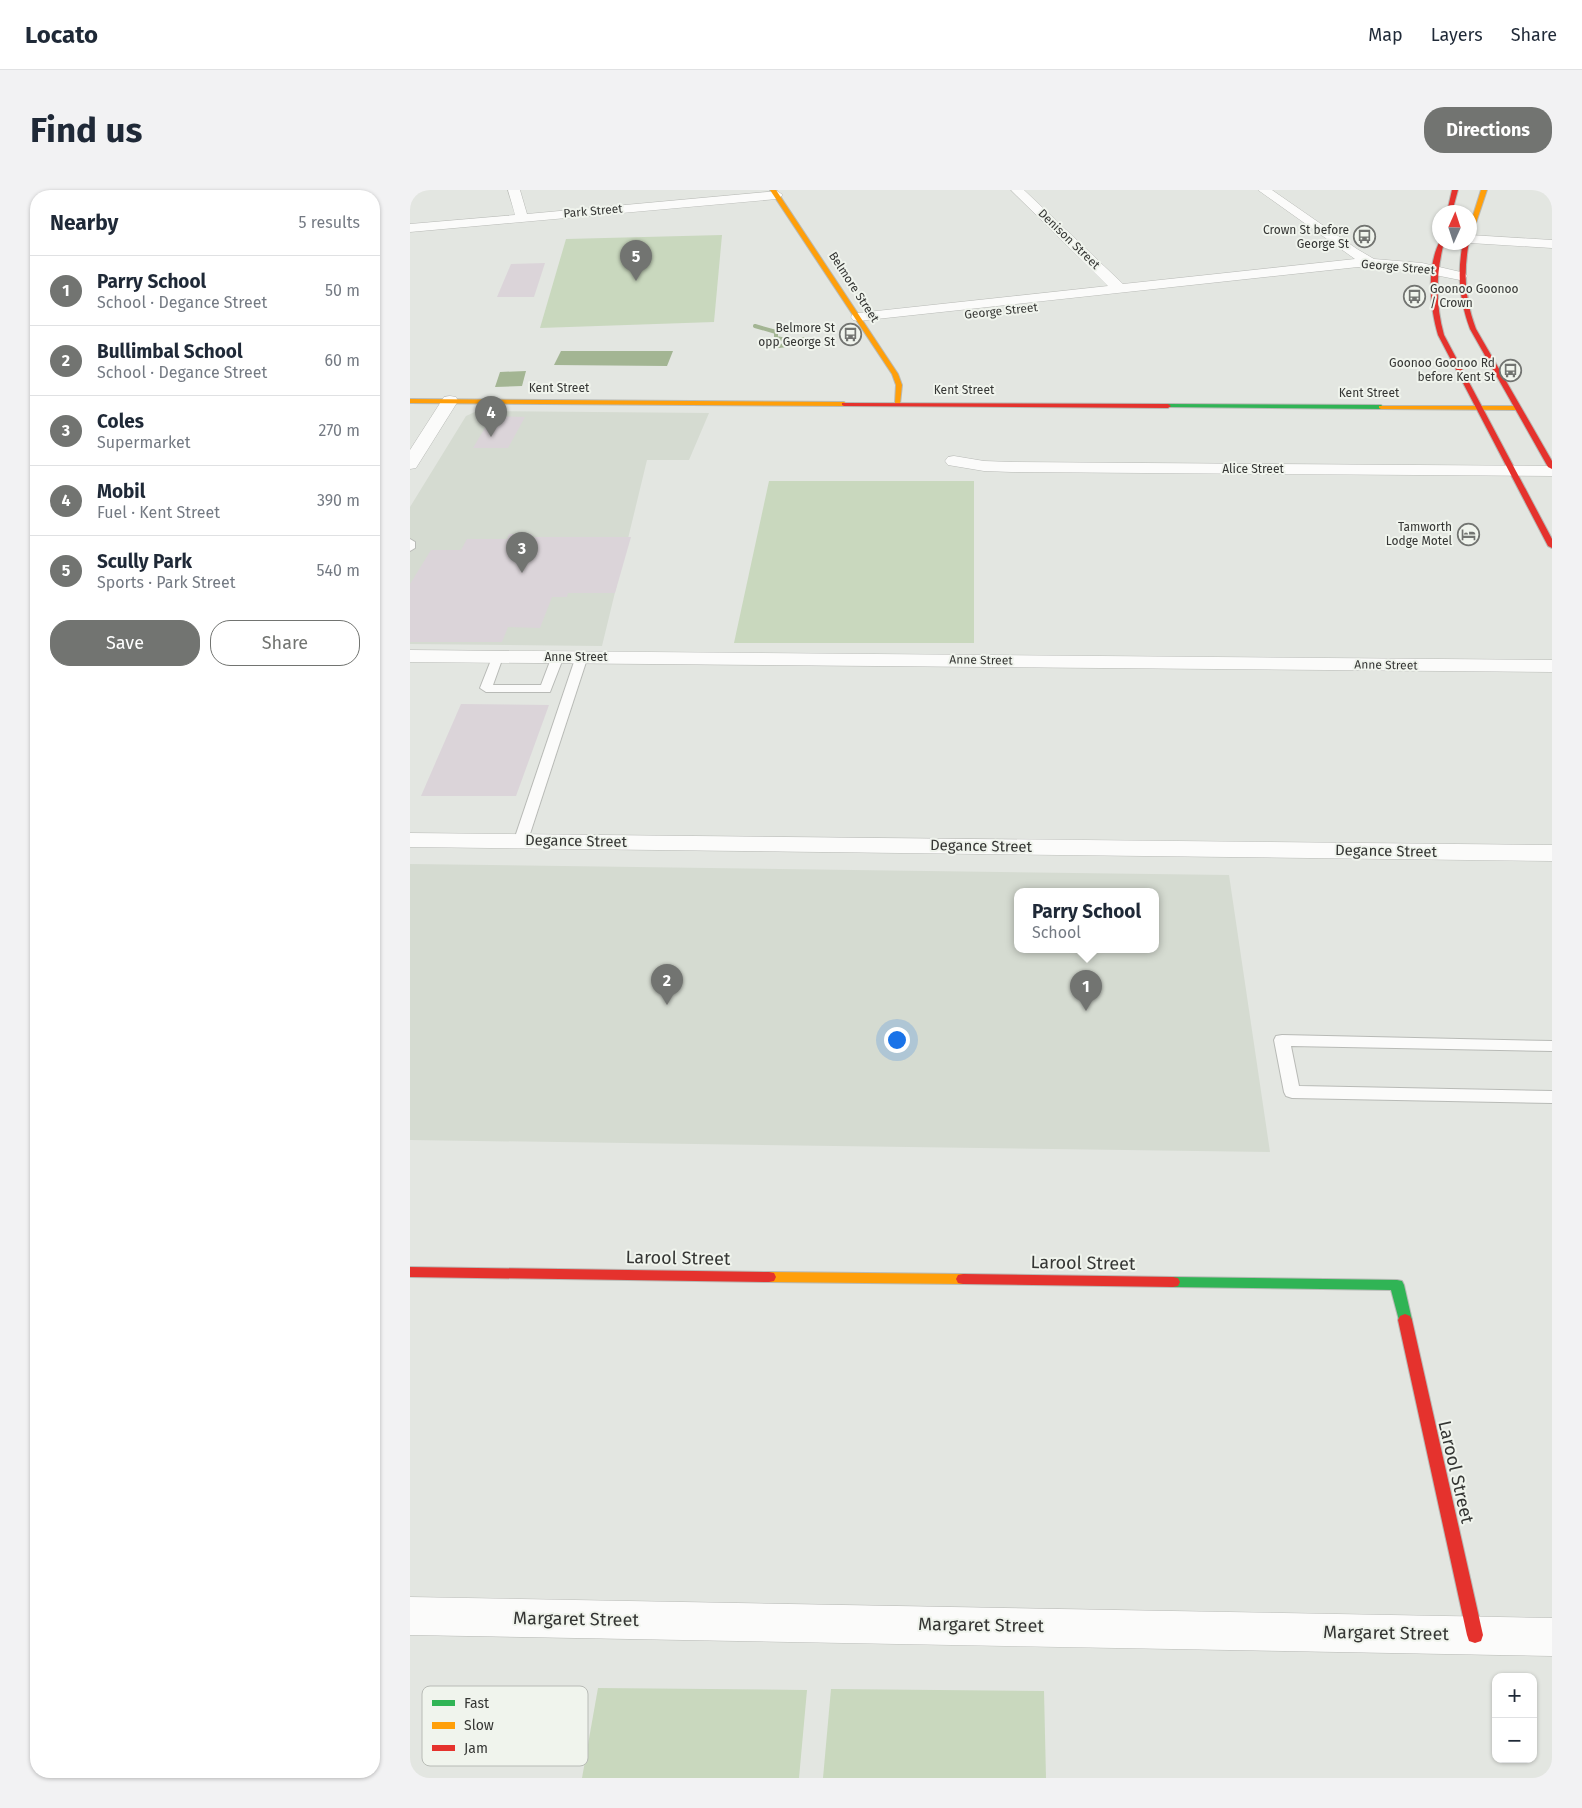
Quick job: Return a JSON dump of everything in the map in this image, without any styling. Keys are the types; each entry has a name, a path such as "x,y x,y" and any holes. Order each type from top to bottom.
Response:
{"street":[{"path":"514,190 522,217"},
{"name":"Denison Street","path":"1017,190 1120,289"},
{"path":"1264,190 1352,252 1377,267"},
{"path":"1451,205 1455,190"},
{"path":"1477,211 1484,190"},
{"name":"Park Street","path":"410,228 775,192"},
{"name":"Belmore Street","path":"775,192 898,380 898,404"},
{"path":"1477,239 1552,244"},
{"path":"1366,245 1374,250 1377,267"},
{"path":"1439,250 1433,273 1433,315 1441,335 1552,546"},
{"path":"1465,250 1460,276 1460,292 1464,307 1473,329 1552,469"},
{"name":"George Street","path":"860,321 1377,267"},
{"name":"George Street","path":"860,321 1120,289 1377,267 1460,276"},
{"name":"Kent Street","path":"410,401 1518,408"},
{"path":"410,464 450,401"},
{"name":"Alice Street","path":"954,461 984,466 1012,467 1512,471 1552,469"},
{"name":"Anne Street","path":"410,656 582,656 1552,666"},
{"name":"Degance Street","path":"410,840 1552,853"},
{"name":"Larool Street","path":"410,1272 1397,1284 1475,1635"},
{"name":"Margaret Street","path":"410,1616 1552,1637"}],"lane":[{"path":"410,542 410,548"},
{"path":"498,657 486,688 546,689 558,656"},
{"path":"520,840 582,656"},
{"path":"1552,1046 1282,1040 1292,1092 1552,1097"}],"shaded area":[{"path":"722,235 714,322 540,328 566,239"},
{"path":"561,351 673,351 667,366 554,365"},
{"path":"526,371 522,386 495,387 500,372"},
{"path":"477,411 709,413 689,460 647,460 602,646 410,644 410,507 466,416"},
{"path":"769,481 974,481 974,643 734,643"},
{"path":"410,864 1229,875 1270,1152 410,1140"},
{"path":"598,1688 807,1690 799,1778 582,1778 584,1766 588,1766 588,1744"},
{"path":"831,1689 1044,1691 1046,1778 823,1778"}],"building":[{"path":"545,263 534,297 497,297 511,264"},
{"path":"492,416 525,417 508,448 473,448"},
{"path":"509,534 532,534 531,537 631,537 615,593 568,593 567,597 552,597 540,628 508,627 502,642 410,642 410,584 431,550 461,550 467,539 507,539"},
{"path":"461,704 549,705 516,796 421,796"}],"waterway":[{"path":"755,326 776,332 776,338 797,342"},
{"path":"803,339 809,341 803,343 797,342 803,339"},
{"path":"779,346 795,344 797,342"}],"traffic: fast":[{"path":"1168,406 1381,407"},
{"path":"1173,1282 1397,1285 1405,1320"}],"traffic: slow":[{"path":"773,190 895,374 899,385 898,403"},
{"path":"1477,211 1484,190"},
{"path":"410,401 844,404"},
{"path":"1381,407 1518,408"},
{"path":"769,1277 963,1279"}],"traffic: jam":[{"path":"1451,205 1455,190"},
{"path":"1439,250 1434,277 1434,300 1437,323 1441,335 1552,546"},
{"path":"1465,250 1462,265 1463,296 1473,329 1552,467"},
{"path":"844,404 1168,406"},
{"path":"410,1272 769,1277"},
{"path":"963,1279 1173,1282"},
{"path":"1405,1320 1475,1635"}],"place":[{"name":"Crown St before George St","path":"1365,237"},
{"name":"Scully Park","path":"636,281"},
{"name":"Goonoo Goonoo / Crown","path":"1414,296"},
{"name":"Belmore St opp George St","path":"851,335"},
{"name":"Goonoo Goonoo Rd before Kent St","path":"1511,370"},
{"name":"Mobil","path":"491,437"},
{"name":"Tamworth Lodge Motel","path":"1468,534"},
{"name":"Coles","path":"522,573"},
{"name":"Bullimbal School","path":"667,1005"},
{"name":"Parry School","path":"1086,1011"}]}
